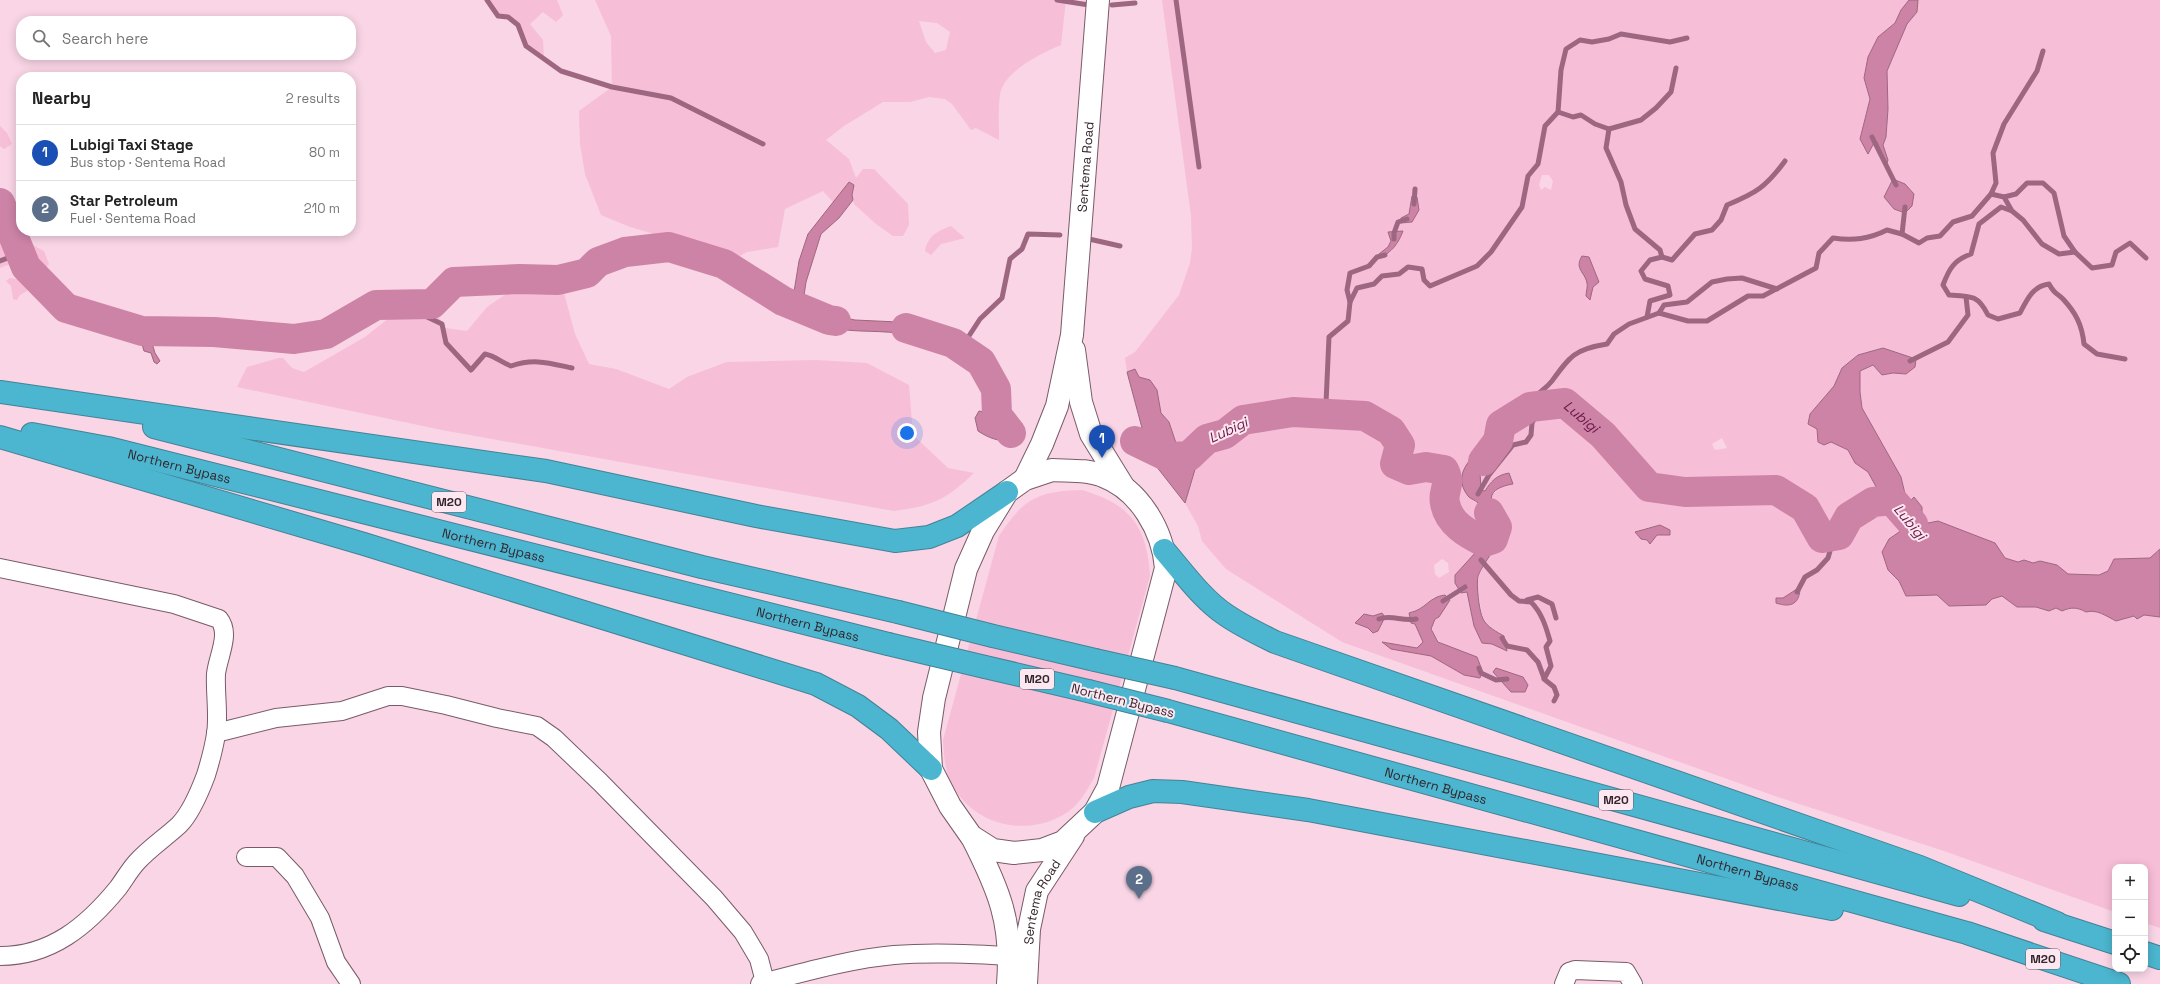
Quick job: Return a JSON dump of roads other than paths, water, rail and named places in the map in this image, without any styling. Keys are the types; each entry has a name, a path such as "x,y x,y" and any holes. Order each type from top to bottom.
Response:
{"highway":[{"path":"0,394 546,471 756,516 895,541 929,537 957,526 1007,492"},
{"name":"M20","path":"0,394 114,416 702,567 1175,678 2057,923 2112,942"},
{"name":"Northern Bypass","path":"0,428 108,448 888,644 1168,711 1967,933 2119,984"},
{"path":"0,437 364,544 816,684 858,706 889,729 931,769"},
{"path":"1164,550 1195,587 1225,614 1276,642 1920,867 2057,923"},
{"path":"1095,812 1128,797 1153,791 1182,792 1308,810 1646,875 1967,933"},
{"path":"2148,954 2160,958"}],"main road":[{"name":"Sentema Road","path":"1025,479 1042,444 1057,406 1072,334 1098,0"},
{"name":"Sentema Road","path":"1072,334 1081,402 1091,434 1125,489"},
{"path":"931,769 929,732 934,698 966,570 983,531 1007,492 1025,479 1052,470 1081,471 1103,476 1125,489 1146,512 1155,527 1164,550 1166,568 1162,588 1108,788 1095,812 1079,829 1063,842 1042,850 1014,853 993,850 971,836"},
{"name":"Sentema Road","path":"931,769 950,806 971,836 993,878 1006,918 1010,956 1008,984"},
{"name":"Sentema Road","path":"1026,984 1029,929 1037,890 1079,829"}],"street":[{"path":"0,568 174,604 218,619 223,625 225,633 217,669 214,693 216,733 206,775 186,816 135,864 118,888 91,917 74,932 52,946 19,956 0,956"},
{"path":"216,733 276,718 342,711 388,696 402,696 536,726 554,738 600,782 678,861 738,926 759,959 765,974 761,984"},
{"path":"246,857 277,857 295,876 320,918 336,962 351,984"},
{"path":"761,984 800,973 893,955 972,954 1010,956"},
{"path":"1564,984 1570,972 1575,970 1626,972 1633,984"}],"water":[{"path":"1909,0 1918,0 1917,12 1907,24 1887,71 1888,109 1886,137 1883,145 1888,160 1886,166 1877,142 1874,143 1868,154 1860,139 1870,99 1864,78 1868,57 1878,37 1895,23 1901,10"},
{"path":"1893,179 1905,184 1914,194 1912,206 1905,213 1894,209 1884,197"},
{"path":"849,182 854,185 852,195 853,200 839,218 821,234 806,282 802,309 825,312 855,320 898,322 941,333 952,333 951,337 932,340 898,333 834,328 820,325 811,320 803,315 792,304 799,261 808,234"},
{"path":"1412,196 1417,197 1419,210 1412,222 1401,223 1401,218 1409,214"},
{"path":"1403,231 1394,247 1380,258 1379,254 1388,247 1391,241 1388,232"},
{"path":"1582,256 1589,257 1599,282 1593,287 1590,300 1586,296 1587,283 1579,264"},
{"path":"365,299 381,300 394,305 384,312 347,322 354,308"},
{"path":"134,318 156,331 151,340 155,353 160,361 157,364 154,362 151,353 144,351 141,341 115,330 111,322"},
{"path":"220,323 233,325 252,335 235,342 194,332"},
{"path":"327,327 339,327 330,337 318,339 309,336 317,330"},
{"path":"173,328 194,332 181,344 163,331"},
{"path":"1883,348 1916,359 1915,367 1906,374 1893,373 1882,375 1873,365 1860,371 1862,408 1901,477 1906,498 1911,500 1914,497 1922,507 1922,518 1928,523 1938,521 1995,543 2005,558 2018,562 2024,560 2033,563 2040,561 2057,565 2068,574 2099,575 2108,571 2114,559 2150,558 2160,549 2160,617 2144,615 2137,619 2134,616 2116,621 2098,612 2086,612 2077,608 2062,611 2056,608 2049,611 2036,607 2017,607 2002,596 1992,599 1986,605 1949,606 1937,595 1906,596 1899,581 1888,570 1882,552 1889,539 1902,530 1905,518 1886,505 1868,472 1855,463 1848,450 1831,442 1824,445 1818,442 1817,429 1808,424 1810,414 1834,386 1842,368 1858,355"},
{"path":"1135,369 1139,377 1150,380 1157,390 1161,413 1169,422 1177,446 1191,451 1197,445 1199,456 1185,503 1149,457 1136,448 1137,431 1142,428 1127,372"},
{"path":"979,411 1005,416 1012,425 1012,439 995,439 978,431 975,418"},
{"path":"1501,425 1500,446 1480,472 1481,490 1485,491 1495,479 1501,475 1509,473 1513,484 1498,489 1492,495 1491,503 1498,527 1496,544 1478,576 1477,585 1479,604 1483,619 1490,627 1504,636 1507,651 1492,644 1482,643 1474,626 1467,592 1461,593 1455,583 1455,575 1475,553 1482,536 1487,533 1480,506 1469,497 1463,487 1463,471 1473,457 1496,434"},
{"path":"1810,500 1821,522 1829,531 1833,532 1838,530 1846,523 1850,540 1838,549 1829,545 1823,540 1797,503"},
{"path":"1453,503 1470,535 1461,535 1439,515 1445,515"},
{"path":"1660,525 1670,530 1670,535 1657,535 1650,544 1647,540 1641,539 1635,532"},
{"path":"1800,587 1800,593 1794,603 1786,605 1776,603 1776,598 1783,598"},
{"path":"1445,595 1450,600 1439,617 1435,619 1431,629 1438,642 1477,657 1482,670 1480,678 1464,675 1431,656 1391,649 1382,642 1417,648 1423,642 1415,624 1411,623 1409,613 1420,609 1439,596"},
{"path":"1382,613 1385,617 1378,631 1373,633 1368,628 1355,623 1364,614 1373,616"},
{"path":"1496,668 1523,677 1528,685 1525,692 1511,692 1493,672"}],"waterway":[{"path":"487,0 498,16 508,17 518,25 526,46 561,71 612,87 671,98 763,144"},
{"path":"1057,0 1089,5"},
{"path":"1176,0 1199,167"},
{"path":"1112,5 1135,3"},
{"path":"1322,414 1326,403 1329,337 1348,321 1350,302 1357,288 1374,284 1382,276 1399,274 1408,267 1422,269 1424,280 1430,286 1477,266 1491,252 1522,207 1528,176 1538,164 1545,126 1558,112 1561,70 1566,49 1580,40 1592,42 1609,39 1621,34 1670,42 1687,38"},
{"path":"1530,407 1538,395 1549,385 1564,365 1574,355 1587,348 1607,344 1614,334 1629,324 1659,313 1688,321 1707,321 1748,296 1763,296 1816,268 1819,253 1833,238 1861,238 1887,230 1902,234 1919,243 1927,238 1940,236 1953,222 1972,216 1991,194 1996,183 1993,153 2004,124 2037,71 2043,51"},
{"path":"1558,112 1573,117 1581,115 1595,124 1609,129 1641,120 1656,108 1671,92 1676,68"},
{"path":"1609,129 1606,148 1621,182 1626,205 1635,229 1660,250 1662,257 1650,260 1641,271 1645,279 1668,286 1670,295 1650,301 1647,317"},
{"path":"1872,137 1896,185"},
{"path":"1662,257 1672,260 1695,234 1712,230 1721,220 1727,205 1746,197 1760,188 1772,177 1785,161"},
{"path":"2004,197 2016,194 2027,183 2043,183 2054,193 2064,236 2075,252"},
{"path":"1414,204 1415,189"},
{"path":"1991,194 2004,197 2012,211 2023,220 2042,244 2059,254 2075,252 2092,268 2112,265 2116,252 2130,243 2146,258"},
{"path":"0,203 26,267 66,308 142,331 214,332 294,339 326,334 376,305 432,304 454,282 519,279 558,280 587,273 598,262 625,252 669,247 724,264 783,301 829,320 836,321"},
{"path":"0,230 1,206"},
{"path":"1902,234 1905,207"},
{"path":"2012,211 2001,207 1979,224 1971,254 1956,262 1945,279 1943,285 1949,295 1968,296 1973,298 1981,304 1988,315 1998,319 2020,313 2031,294 2039,287 2049,284 2054,292 2068,304 2075,314 2082,331 2084,344 2097,354 2125,359"},
{"path":"1394,239 1394,233 1398,222 1407,219"},
{"path":"957,346 967,339 980,319 1002,298 1010,259 1022,249 1028,234 1060,235"},
{"path":"1089,239 1120,246"},
{"path":"0,261 21,253"},
{"path":"1350,302 1347,290 1350,273 1369,266 1377,257 1385,255"},
{"path":"1659,313 1664,305 1687,302 1712,282 1742,278 1777,289"},
{"path":"1910,361 1948,342 1968,315 1966,297"},
{"path":"416,304 425,316 442,324 446,343 471,370 485,354 511,366 527,362 542,362 572,368"},
{"path":"906,328 953,343 981,362 996,389 997,415 1011,433"},
{"name":"Lubigi","path":"1483,461 1498,441 1501,425 1530,407 1565,403 1603,435 1649,487 1685,492 1776,490 1805,508 1822,538 1839,535 1849,517 1873,502 1892,500 1913,524"},
{"path":"1478,494 1489,475 1513,445 1526,442 1531,435 1532,423 1541,406"},
{"name":"Lubigi","path":"1135,441 1168,457 1189,456 1207,439 1225,434 1243,420 1293,412 1365,416 1391,431 1400,445 1395,464 1409,470 1426,467 1444,470 1447,480 1444,499 1450,516 1454,522 1465,531 1484,542 1493,539 1497,527 1489,513"},
{"path":"1797,592 1805,577 1817,570 1828,558 1830,551 1827,540"},
{"path":"1481,560 1511,595 1519,601 1531,602 1541,615 1550,641 1546,647 1551,666 1544,679 1554,687 1557,695 1554,701"},
{"path":"1443,601 1465,587"},
{"path":"1527,600 1538,597 1552,604 1556,618"},
{"path":"1379,619 1388,617 1406,620 1416,619"},
{"path":"1502,638 1507,646 1527,650 1538,662 1544,678"},
{"path":"1479,668 1481,673 1496,680 1507,679"}],"place":[{"name":"Lubigi Taxi Stage","path":"1102,458"},
{"name":"Star Petroleum","path":"1139,899"}]}
